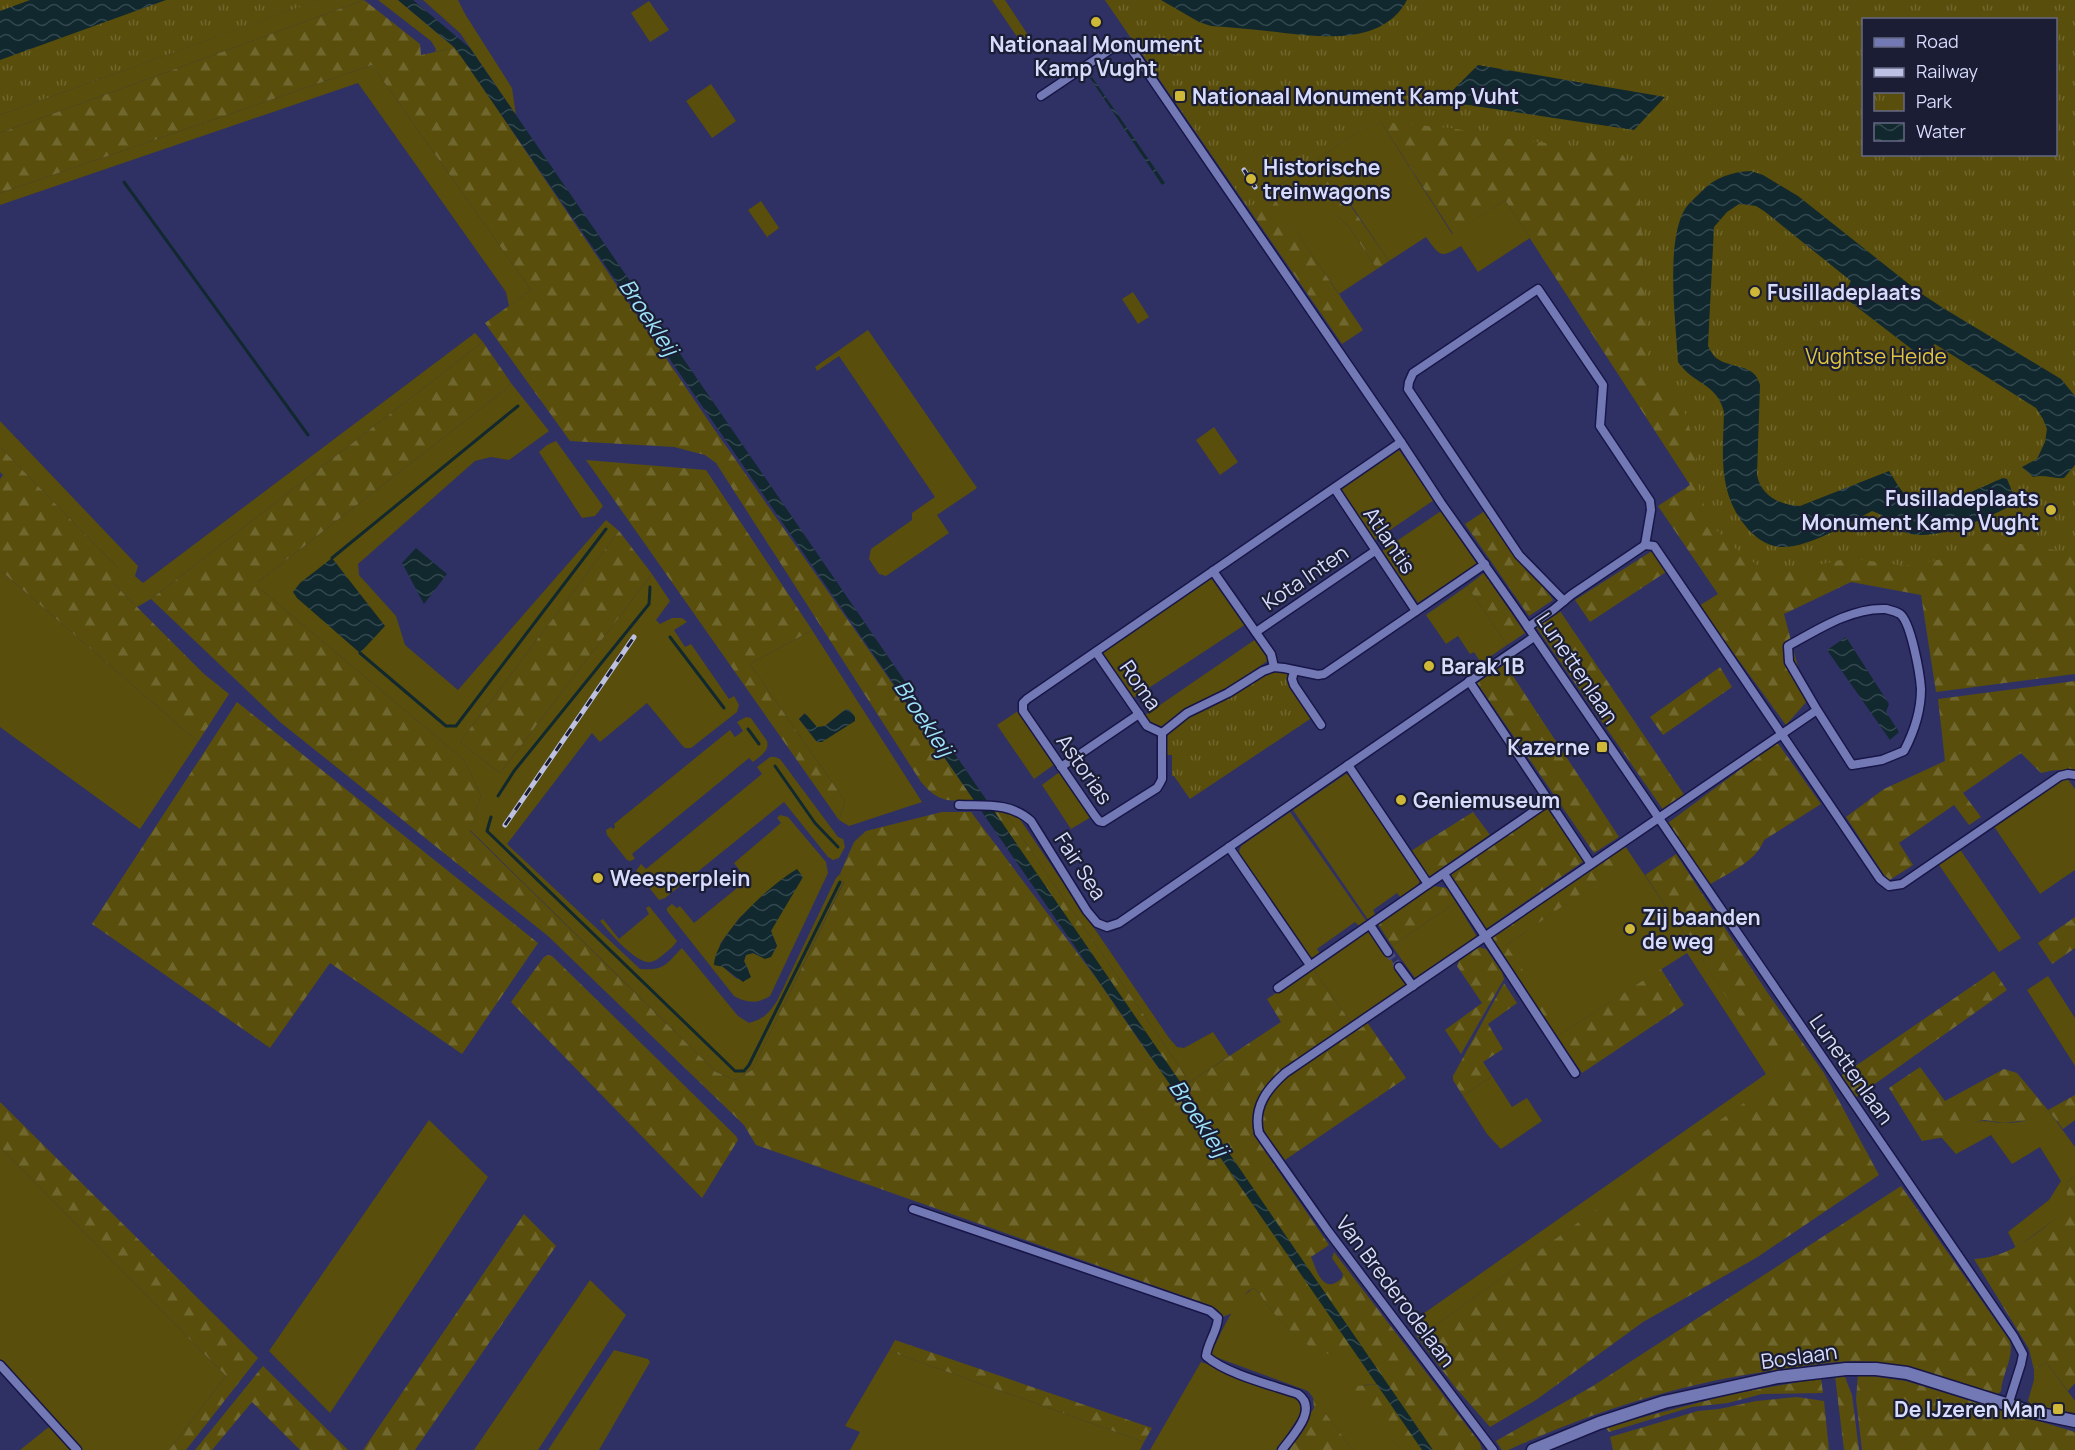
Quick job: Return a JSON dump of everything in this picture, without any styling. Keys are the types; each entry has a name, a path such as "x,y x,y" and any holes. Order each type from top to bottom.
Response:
{"main road":[{"name":"Boslaan","path":"1533,1450 1599,1423 1664,1402 1778,1377 1826,1370 1876,1369 1907,1373 2031,1412 2075,1421"}],"street":[{"name":"Lunettenlaan","path":"1041,96 1117,45 1124,43 1130,47 2014,1337 2023,1354 2008,1405"},
{"path":"1564,601 1519,555 1408,389 1413,373 1539,289 1603,385 1600,426 1650,501 1651,510 1644,545"},
{"name":"Astorias","path":"1162,733 1162,779 1157,788 1103,822 1095,816 1023,711 1023,703 1401,442"},
{"name":"Atlantis","path":"1335,489 1416,611"},
{"path":"1528,627 1644,545 1654,546 1880,879 1889,886 1902,884 2060,776 2075,775"},
{"name":"Kota Inten","path":"1256,632 1375,551"},
{"path":"1162,733 1187,712 1228,693 1263,671 1274,667 1318,675 1324,674 1485,564"},
{"path":"1213,572 1271,654 1274,667"},
{"path":"1888,609 1900,614 1907,623 1916,656 1921,689 1914,731 1904,751 1882,760 1852,765 1817,710 1789,662 1788,646 1857,612 1888,609"},
{"path":"1310,965 1228,847 1534,637"},
{"name":"Roma","path":"1096,652 1147,726 1162,733"},
{"path":"1294,670 1292,679 1294,685 1321,725"},
{"path":"1469,681 1592,864"},
{"name":"Van Brederodelaan","path":"1493,1450 1259,1133 1258,1112 1265,1093 1285,1073 1817,710"},
{"path":"1061,767 1139,714"},
{"path":"1348,765 1428,884"},
{"path":"1278,988 1549,801"},
{"name":"Fair Sea","path":"960,805 998,806 1016,810 1031,820 1087,911 1097,923 1107,927 1119,923 1228,847"},
{"path":"1444,874 1575,1073"},
{"path":"1370,925 1388,952"},
{"path":"1399,967 1413,986"},
{"path":"913,1209 1210,1311 1218,1318 1206,1356 1230,1370 1304,1398 1307,1407 1306,1415 1282,1450"},
{"path":"0,1365 77,1450"}],"green space":[{"path":"0,0 319,0 0,115"},
{"path":"318,0 364,0 0,133 0,115"},
{"path":"364,0 420,44 421,55 455,48 462,57 714,429 974,800 957,801 939,797 921,782 716,463 705,455 674,447 570,441 485,323 531,290 372,65 0,193 0,133"},
{"path":"378,0 398,0 455,48 435,52 436,49 431,41"},
{"path":"423,0 458,0 512,88 516,115 460,33"},
{"path":"992,0 1005,0 1030,38 1022,44"},
{"name":"Vughtse Heide","path":"1105,0 1644,0 2040,520 2075,537 2075,674 1936,692 1921,595 1851,582 1784,614 1807,701 1786,725 1699,606 1718,594 1658,506 1690,485 1505,200 1453,234 1381,122 1360,130 1269,191 1363,330 1342,344"},
{"name":"Vughtse Heide","path":"1105,0 2075,0 2075,556 2072,553 1998,540 1948,558 1905,566 1849,558 1788,572 1757,565 1736,549 1710,524 1698,486 1695,446 1681,400 1648,368 1639,180 1620,151 1509,139 1451,128 1381,122 1360,130 1269,192 1257,204 1247,206"},
{"path":"649,1 669,30 650,42 631,13"},
{"path":"372,65 531,290 509,306 506,292 358,83 0,205 0,193"},
{"path":"711,84 736,121 712,138 686,101"},
{"path":"1381,122 1452,234 1505,200 1530,238 1478,272 1461,246 1449,253 1441,254 1426,237 1389,261 1330,174 1335,214 1350,228 1377,269 1339,294 1269,192 1360,130"},
{"path":"1324,170 1330,174 1389,261 1377,269 1350,228 1335,214 1319,190 1314,176"},
{"path":"761,201 779,228 767,237 748,210"},
{"path":"1133,292 1149,317 1138,324 1122,299"},
{"path":"868,330 977,488 937,515 949,533 886,576 879,574 869,559 871,549 912,520 912,513 935,497 839,356 817,371 815,367"},
{"path":"475,333 483,342 151,599 137,607 113,583 119,569 0,447 0,421 138,566 135,576 143,583"},
{"path":"483,342 511,383 506,389 258,582 258,587 464,760 481,795 470,831 716,1072 735,1080 752,1070 844,882 840,874 854,842 866,831 942,812 971,812 1097,979 1149,1055 1217,1144 988,809 1003,810 1190,1082 1281,1022 1267,999 1313,969 1352,1024 1273,1080 1262,1092 1256,1105 1253,1134 1329,1245 1311,1257 1318,1275 1325,1283 1330,1284 1342,1278 1343,1274 1332,1258 1334,1252 1480,1443 1482,1450 1401,1450 1356,1396 1354,1389 1357,1386 1380,1384 1352,1341 1343,1351 1333,1354 1310,1346 1287,1328 1254,1288 1248,1291 1233,1313 1222,1317 1218,1310 1209,1305 756,1145 744,1125 548,936 280,722 151,599"},
{"path":"511,383 549,431 509,460 491,457 475,461 358,564 359,575 396,616 405,645 458,690 606,520 619,531 460,742 500,773 652,574 670,601 656,620 660,624 672,618 682,618 687,622 674,630 685,647 691,644 729,699 734,696 739,705 737,712 691,748 685,748 681,744 647,703 600,742 592,733 507,844 640,969 655,969 664,965 682,948 738,1016 749,1023 766,1015 777,1001 836,878 840,874 844,881 752,1070 735,1080 716,1072 470,830 481,795 464,760 258,587 258,582"},
{"path":"1214,427 1238,462 1220,475 1196,440"},
{"path":"556,441 603,506 595,516 582,518 539,452"},
{"path":"0,447 119,569 119,576 113,583 204,674 229,694 198,742 0,570 0,479 3,475 0,472"},
{"path":"1399,450 1434,500 1374,541 1342,489"},
{"path":"586,460 706,470 812,630 750,664 845,801 839,820"},
{"path":"1488,509 1553,600 1529,616 1465,524"},
{"path":"1441,511 1477,564 1418,603 1382,551"},
{"path":"619,531 652,574 500,773 460,742"},
{"path":"1652,551 1666,572 1590,622 1575,600"},
{"path":"0,570 198,742 140,829 0,727"},
{"path":"1484,573 1525,633 1507,645 1467,586"},
{"path":"1213,578 1246,624 1132,699 1103,653"},
{"path":"1467,586 1507,645 1481,663 1474,652 1470,654 1458,636 1446,644 1426,615"},
{"path":"1560,611 1685,796 1664,811 1536,627"},
{"path":"812,630 922,802 849,826 839,820 845,801 750,664","holes":["846,709 822,742 817,742 799,719 805,713 816,728 825,726"]},
{"path":"1256,639 1270,659 1226,690 1187,709 1163,727 1152,723 1144,716"},
{"path":"1505,664 1619,837 1594,853 1477,683"},
{"path":"1720,667 1732,687 1663,735 1650,717"},
{"path":"1275,670 1288,673 1313,717 1190,799 1172,776 1172,755 1165,755 1170,731 1175,724"},
{"path":"2075,681 2075,776 2063,770 2041,773 2021,753 1963,793 1981,817 1969,825 1954,805 1899,843 1913,865 1888,881 1846,817 1884,789 1945,761 1938,699"},
{"path":"237,702 538,943 462,1054 330,963 270,1048 92,924"},
{"path":"1018,711 1055,764 1034,779 997,725"},
{"path":"746,717 751,718 767,741 768,745 764,753 753,762 749,758 632,854 635,859 627,860 607,835 606,830 611,827 613,829 614,824 730,730 735,737 743,731 737,722"},
{"path":"1777,742 1821,804 1764,840 1755,855 1748,861 1709,885 1668,823"},
{"path":"770,757 780,759 838,837 843,839 845,847 839,858 833,860 828,857 784,802 665,898 659,900 636,871 641,864 646,869 762,774 757,767"},
{"path":"1061,771 1091,817 1071,829 1042,785"},
{"path":"1346,774 1351,776 1421,876 1418,886 1401,898 1397,893 1373,910 1376,916 1369,921 1293,810"},
{"path":"2066,777 2075,789 2075,870 2040,894 1991,822 2056,779"},
{"path":"1548,805 1584,861 1486,929 1449,874"},
{"path":"1003,810 1019,818 1177,1047 1184,1048 1213,1032 1229,1056 1190,1082"},
{"path":"1290,812 1367,922 1360,927 1355,922 1317,949 1321,955 1310,958 1238,855 1241,846"},
{"path":"1473,812 1490,835 1429,877 1411,851"},
{"path":"780,815 788,817 826,862 828,873 770,996 761,1000 748,1001 734,996 667,911 667,908 672,904 677,908 680,906 694,923 747,880 734,863 781,823 777,818","holes":["752,908 771,931 777,946 759,955 752,953 746,955 744,961 749,971 737,979 723,967 720,944 740,917"]},
{"path":"1625,846 1781,1077 1418,1338 1410,1323 1766,1074 1687,953 1557,1036 1550,1030 1506,945 1626,862 1619,850"},
{"path":"1959,848 2021,938 1999,952 1937,862"},
{"path":"1619,850 1627,862 1506,945 1557,1022 1550,1030 1489,940"},
{"path":"1676,854 1767,992 1824,1073 1879,1175 1756,1258 1643,1322 1536,1400 1490,1427 1455,1387 1418,1338 1780,1077 1645,875"},
{"path":"1434,886 1447,888 1456,902 1392,946 1378,924"},
{"path":"1456,902 1477,937 1415,978 1392,946"},
{"path":"649,906 677,941 660,957 647,962 628,951 600,921 603,919 619,939 649,914 646,908"},
{"path":"2075,917 2075,948 2052,964 2038,943"},
{"path":"1369,932 1373,934 1409,985 1352,1024 1313,969"},
{"path":"1478,947 1486,949 1502,972 1504,979 1461,1054 1445,1030 1482,1003 1457,966 1459,961"},
{"path":"552,956 736,1136 738,1140 702,1198 511,1002 544,957"},
{"path":"1661,969 1684,1005 1582,1073 1557,1036"},
{"path":"1994,971 2007,990 1855,1098 1841,1076"},
{"path":"2048,976 2075,1018 2075,1066 2027,990"},
{"path":"1504,983 1517,1003 1488,1024 1503,1049 1483,1062 1492,1076 1463,1096 1453,1076"},
{"path":"1367,1022 1406,1078 1285,1160 1269,1139 1262,1125 1262,1110 1270,1095 1300,1066"},
{"path":"1920,1067 1945,1101 2004,1069 2017,1073 2048,1110 2038,1118 2030,1120 2003,1123 1984,1120 1975,1122 1951,1136 1922,1141 1889,1088"},
{"path":"1492,1076 1512,1107 1527,1098 1542,1121 1501,1149 1487,1134 1463,1096"},
{"path":"2075,1095 2075,1120 2063,1129 2048,1110"},
{"path":"0,1102 258,1358 186,1450 169,1450 226,1376 0,1147"},
{"path":"2048,1110 2075,1147 2075,1176 2066,1183 2069,1209 2016,1248 2008,1232 2049,1200 2061,1181 2040,1147 2012,1164 1991,1135 1956,1154 1941,1137 1975,1122 2021,1122 2033,1119"},
{"path":"429,1120 488,1177 330,1413 269,1351"},
{"path":"0,1147 226,1376 169,1450 82,1450 0,1359"},
{"path":"2075,1176 2075,1383 2068,1391 2046,1362 2034,1370 2029,1349 1974,1259 2001,1254 2013,1249 2068,1209 2066,1183"},
{"path":"1901,1186 2010,1341 2009,1360 2001,1391 1997,1395 1889,1364 1863,1361 1828,1363 1711,1381 1642,1399 1575,1422 1508,1450 1502,1450 1496,1441 1593,1386"},
{"path":"524,1214 556,1246 415,1450 363,1450"},
{"path":"590,1280 626,1315 538,1450 474,1450"},
{"path":"1254,1288 1284,1325 1314,1348 1332,1354 1352,1340 1381,1384 1363,1385 1380,1424 1401,1450 1353,1450 1308,1391 1210,1355 1234,1309"},
{"path":"895,1340 1152,1428 1144,1442 889,1351"},
{"path":"614,1350 648,1359 650,1362 599,1450 548,1450"},
{"path":"889,1351 1144,1442 1140,1450 850,1450 860,1432 845,1426"},
{"path":"1201,1362 1299,1396 1305,1407 1277,1450 1150,1450"},
{"path":"2046,1362 2075,1401 2075,1416 2034,1407 2028,1401 2034,1380 2034,1370"},
{"path":"263,1366 348,1450 300,1450 252,1402 212,1450 195,1450"},
{"path":"1858,1374 1906,1381 2075,1432 2075,1450 1862,1450 1856,1399"},
{"path":"1835,1376 1845,1377 1852,1395 1859,1450 1844,1450"},
{"path":"1821,1378 1823,1393 1762,1394 1728,1403 1692,1407 1609,1432 1605,1427 1732,1394"},
{"path":"1313,1397 1353,1450 1288,1450 1314,1408"},
{"path":"1797,1397 1824,1401 1829,1450 1613,1450 1610,1437 1698,1411"},
{"path":"50,1426 71,1450 20,1450"}],"water":[{"path":"30,0 166,0 0,60 0,11"},
{"name":"Broekleij","path":"398,0 413,0 470,48 1433,1450 1422,1450 460,55 454,47"},
{"path":"1161,0 1407,0 1395,16 1381,26 1363,33 1325,36 1211,26 1199,22"},
{"path":"1478,65 1665,97 1634,130 1442,101"},
{"path":"1092,77 1165,183 1162,185 1090,78"},
{"path":"1751,171 1763,175 1798,196 1919,292 2061,379 2075,396 2075,465 2064,478 2033,477 2022,467 2037,459 2045,442 2047,429 2036,408 1935,344 1922,355 1918,354 1844,297 1851,281 1764,211 1756,206 1739,204 1727,212 1714,227 1708,346 1716,358 1753,373 1760,385 1757,475 1767,494 1785,504 1800,506 1889,471 1906,495 1918,502 1942,502 2003,478 2007,479 2017,503 1962,527 1931,534 1916,535 1904,532 1872,511 1829,534 1794,546 1773,546 1752,533 1738,516 1727,488 1723,459 1724,412 1721,402 1711,390 1684,370 1678,362 1673,283 1675,242 1685,209 1706,187 1718,179"},
{"path":"416,548 447,574 424,604 402,563"},
{"path":"332,558 385,626 360,653 293,592 300,583"},
{"path":"1846,637 1889,704 1886,712 1899,732 1890,740 1827,650"},
{"path":"846,709 850,710 855,721 822,742 817,742 799,719 805,713 817,727 825,726"},
{"path":"797,869 803,877 771,931 777,946 771,957 765,959 753,953 746,955 744,961 751,977 743,982 723,967 714,965 724,939 746,911 773,886"}],"waterway":[{"path":"124,182 308,435"},
{"path":"332,558 518,406"},
{"path":"360,653 446,726 456,726 606,529"},
{"path":"498,796 514,771 649,604 650,587"},
{"path":"670,637 724,708"},
{"path":"748,729 759,744"},
{"path":"775,766 815,823 838,847"},
{"path":"491,817 487,831 735,1071 744,1071 749,1065 840,882"}],"tunnel":[{"path":"1388,952 1399,967"}],"railway":[{"path":"1244,170 1255,187"},
{"path":"505,825 634,637"}],"place":[{"name":"Nationaal Monument Kamp Vught","path":"1096,22"},
{"name":"Nationaal Monument Kamp Vuht","path":"1180,96"},
{"name":"Historische treinwagons","path":"1251,179"},
{"name":"Fusilladeplaats","path":"1755,292"},
{"name":"Fusilladeplaats Monument Kamp Vught","path":"2051,510"},
{"name":"Barak 1B","path":"1429,666"},
{"name":"Kazerne","path":"1602,747"},
{"name":"Geniemuseum","path":"1401,800"},
{"name":"Weesperplein","path":"598,878"},
{"name":"Zij baanden de weg","path":"1630,929"},
{"name":"De IJzeren Man","path":"2058,1409"}]}
